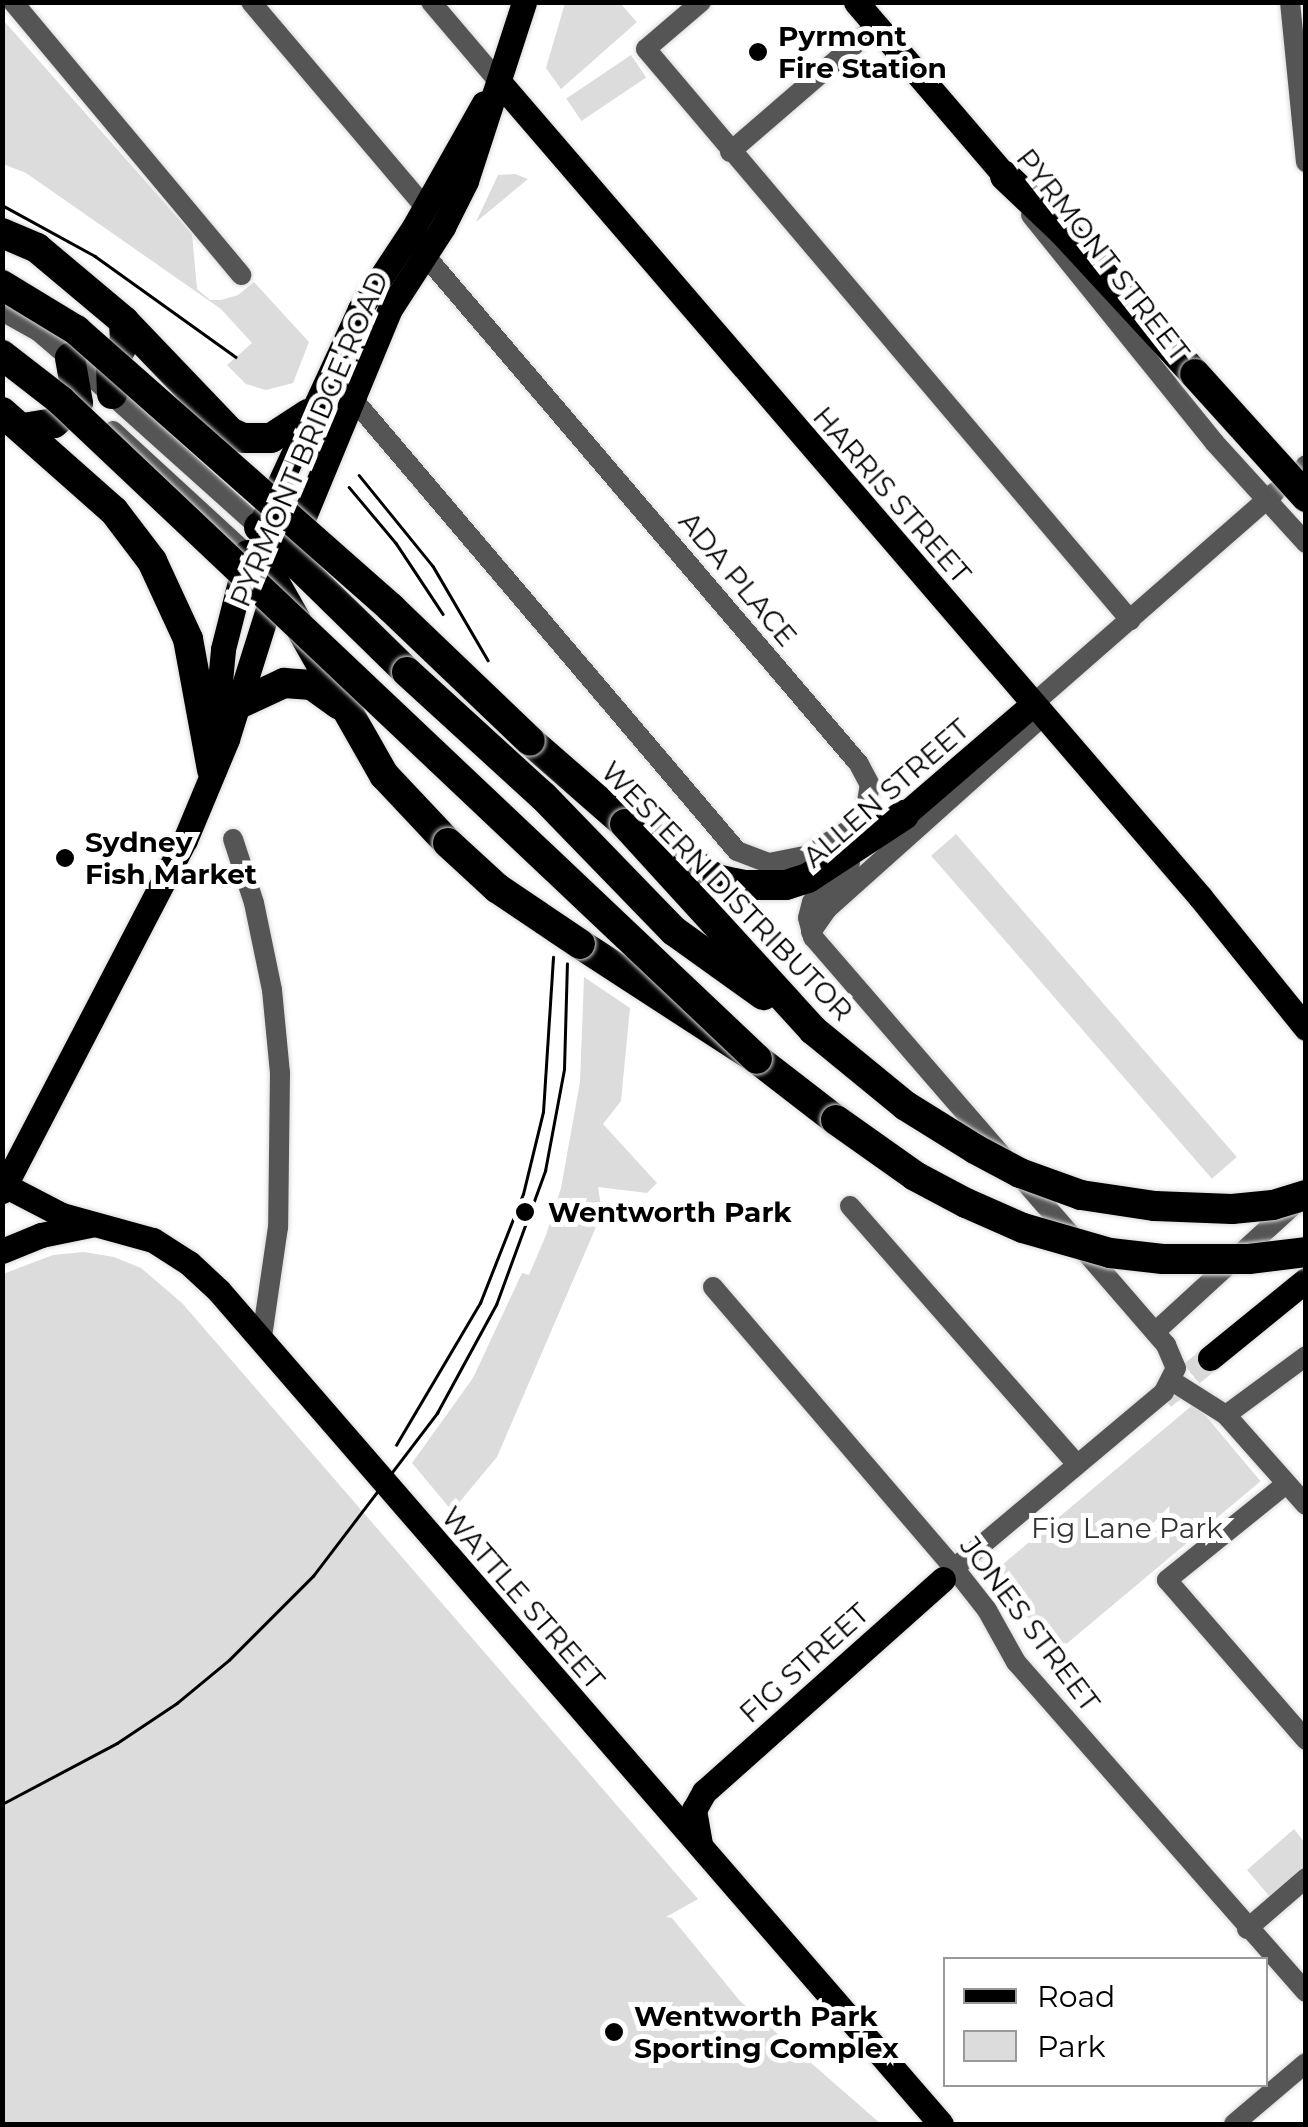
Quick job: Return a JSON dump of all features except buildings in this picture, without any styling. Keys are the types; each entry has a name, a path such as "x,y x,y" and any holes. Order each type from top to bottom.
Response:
{"highway":[{"path":"1006,176 1064,231 1195,374 1282,496"},
{"path":"2,233 38,248 124,320 230,432 244,438 271,438 308,414"},
{"name":"WESTERN DISTRIBUTOR","path":"2,284 91,343 391,608 624,824 813,1030 906,1106 1020,1173 1081,1195 1193,1210 1272,1205 1306,1194"},
{"path":"124,320 125,341 87,387 27,421 114,511 152,561 188,639 212,770"},
{"path":"2,351 60,400 757,1059"},
{"path":"254,541 384,774 497,888 757,1059 916,1176 1024,1228 1110,1253 1163,1259 1249,1259 1306,1252"},
{"path":"254,541 287,556 543,796 674,931 813,1030"},
{"path":"240,704 284,684 298,684 330,694 346,711"},
{"path":"624,824 658,840 716,879 744,886 786,885 808,878 904,816"}],"main road":[{"name":"PYRMONT BRIDGE ROAD","path":"4,1189 185,840 240,704 287,556 390,309 443,227 481,143 524,2"},
{"name":"PYRMONT STREET","path":"856,2 1006,176"},
{"name":"PYRMONT BRIDGE ROAD","path":"212,770 223,649 254,541 308,414 360,309 498,82"},
{"name":"HARRIS STREET","path":"498,82 1202,898 1306,1028"},
{"name":"ALLEN STREET","path":"904,816 1038,710"},
{"name":"WATTLE STREET","path":"4,1189 49,1209 173,1251 205,1277 262,1337 647,1788 941,2124"},
{"path":"2,1251 41,1235 95,1224"},
{"path":"1210,1358 1306,1280"},
{"name":"FIG STREET","path":"704,1792 949,1574"},
{"path":"647,1788 668,1797 704,1792"},
{"path":"702,1849 694,1810 704,1792"}],"street":[{"path":"14,2 241,275"},
{"path":"250,2 443,227"},
{"name":"HARRIS STREET","path":"431,2 498,82"},
{"path":"701,2 646,50 1130,620"},
{"path":"1290,2 1306,162"},
{"path":"730,152 876,26"},
{"name":"PYRMONT STREET","path":"1006,176 1129,340 1282,496 1306,543"},
{"name":"ADA PLACE","path":"353,398 736,851 769,863 805,856 864,821 870,785 859,764 424,253"},
{"path":"2,310 254,541"},
{"path":"2,351 87,387 254,541"},
{"name":"ALLEN STREET","path":"811,932 827,908 1130,620 1282,496"},
{"name":"ALLEN STREET","path":"811,932 808,913 818,892 904,816"},
{"path":"233,839 268,973 280,1073 278,1227 262,1337"},
{"path":"811,932 1174,1356 1172,1381 949,1574"},
{"path":"1154,1332 1306,1194"},
{"path":"850,1206 1076,1463"},
{"name":"JONES STREET","path":"713,1288 949,1574 986,1610 1016,1662 1247,1930 1306,1992"},
{"path":"1226,1415 1306,1356"},
{"path":"1172,1381 1226,1415 1306,1505"},
{"path":"1286,1484 1167,1580 1306,1740"},
{"path":"1247,1930 1306,1878"},
{"path":"1234,2124 1306,2063"}],"green space":[{"path":"565,3 620,3 637,22 561,89 546,68"},
{"path":"4,21 192,234 197,289 210,300 221,300 238,295 254,282 309,342 293,383 266,390 246,384 227,365 252,343 221,309 26,173 3,164"},
{"path":"631,55 646,77 581,121 566,99"},
{"path":"515,174 528,179 476,222 498,175"},
{"path":"956,834 1237,1157 1212,1179 931,856"},
{"path":"584,977 630,1008 621,1101 603,1124 657,1183 647,1193 598,1187 602,1213 497,1457 452,1511 412,1463 473,1378 522,1273 529,1275 546,1235 561,1188 580,1082"},
{"path":"84,1252 114,1257 141,1268 182,1303 698,1899 666,1917 672,1918 740,2001 881,2124 3,2124 3,1274 53,1255"},
{"name":"Fig Lane Park","path":"1195,1403 1261,1481 1057,1652 991,1574"},
{"path":"1294,1829 1305,1843 1305,1868 1271,1898 1247,1870"}],"tunnel":[{"path":"1163,1397 1210,1358"}],"tram line":[{"path":"2,205 95,256 236,357"},
{"path":"359,475 433,566 488,660"},
{"path":"349,487 396,543 443,614"},
{"path":"396,1445 480,1303 523,1194 543,1112 553,957"},
{"path":"2,1804 117,1743 177,1703 229,1660 313,1576 437,1413 496,1305 545,1171 564,1069 567,964"}],"place":[{"name":"Pyrmont Fire Station","path":"758,52"},
{"name":"Sydney Fish Market","path":"65,858"},
{"name":"Wentworth Park","path":"525,1212"},
{"name":"Wentworth Park Sporting Complex","path":"614,2032"}]}
